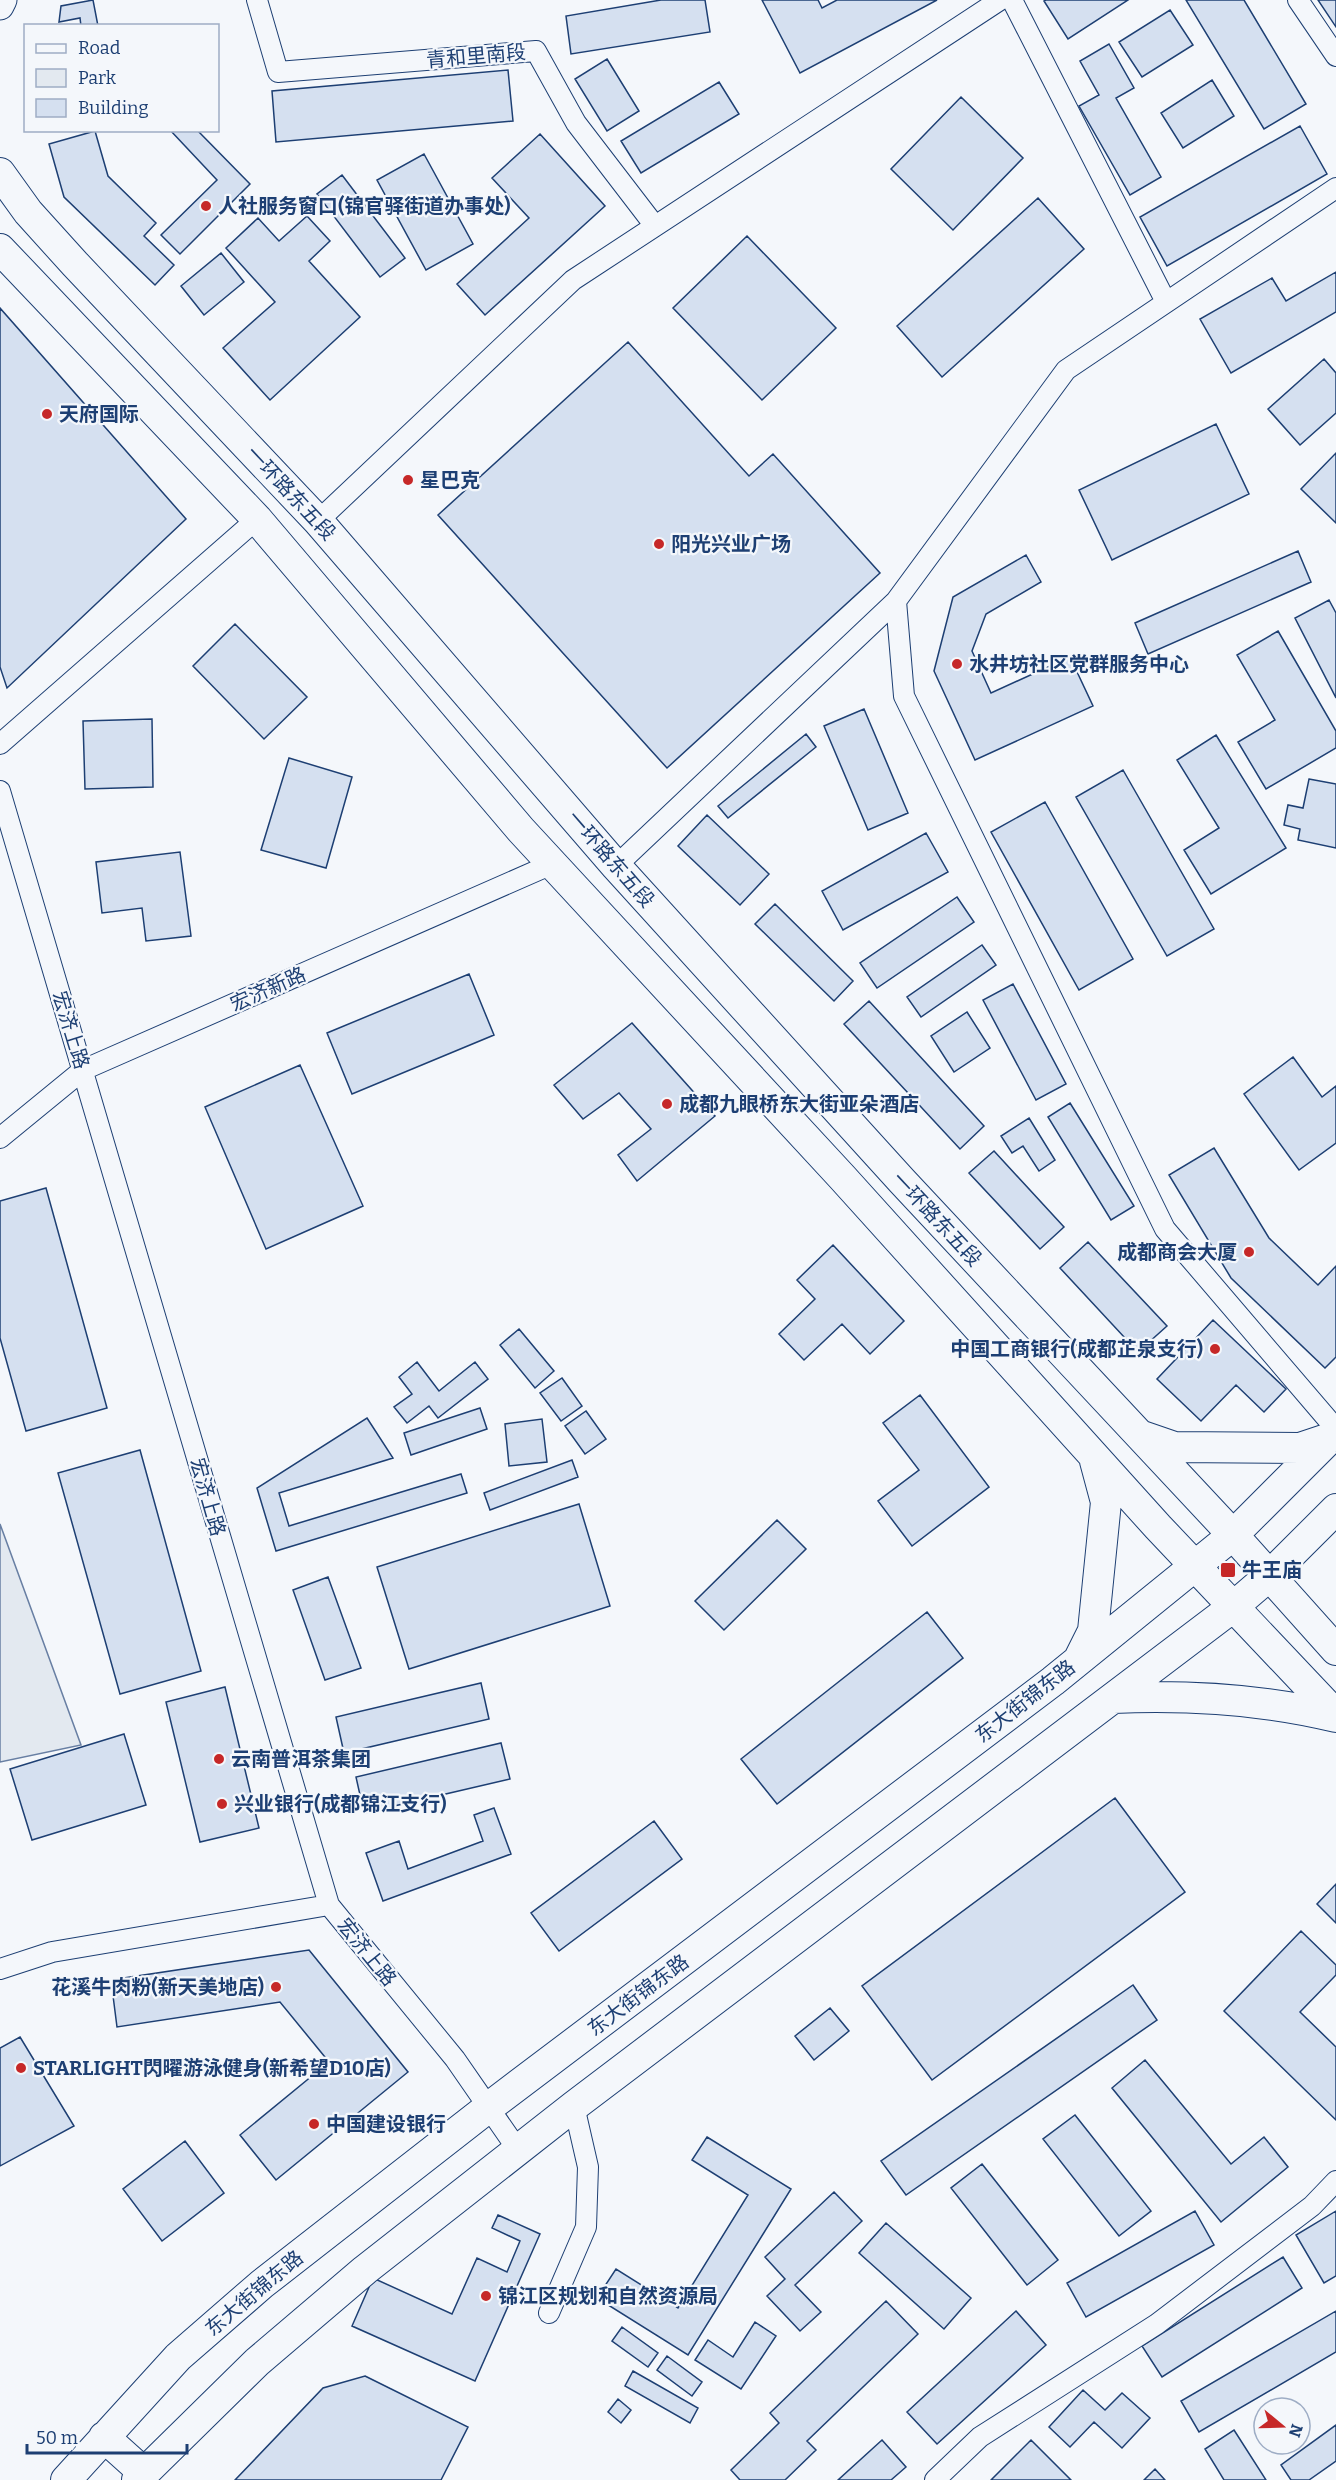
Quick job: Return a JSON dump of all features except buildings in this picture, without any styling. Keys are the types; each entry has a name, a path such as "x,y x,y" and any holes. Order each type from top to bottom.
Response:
{"main road":[{"path":"0,6 3,0"},
{"name":"一环路东五段","path":"0,173 28,212 75,264 318,521 616,866 902,1181 1233,1535 1336,1650"},
{"path":"0,249 257,519 521,830 834,1169 1195,1567 1336,1716"},
{"path":"1139,1434 1174,1447 1300,1448 1334,1433"},
{"name":"东大街锦东路","path":"66,2480 178,2357 262,2284 489,2107 1078,1661 1233,1535 1334,1433"},
{"path":"1078,1661 1093,1631 1106,1502 1094,1455"},
{"path":"104,2437 140,2476 266,2354 365,2270 574,2106 1233,1607 1269,1576 1336,1509"},
{"path":"1113,1698 1173,1695 1298,1707 1336,1716"}],"street":[{"name":"青和里南段","path":"257,0 278,72 536,51 576,123 655,226"},
{"path":"318,521 573,280 1000,0"},
{"path":"1012,0 1166,303"},
{"path":"1298,0 1336,56"},
{"path":"616,866 897,601 1066,370 1336,188"},
{"path":"0,744 257,519"},
{"path":"897,601 904,696 1165,1229 1334,1433"},
{"name":"宏济上路","path":"0,791 329,1905 455,2059 518,2150"},
{"name":"宏济新路","path":"0,1138 83,1070 552,864"},
{"path":"0,1969 52,1952 329,1905"},
{"path":"549,2313 586,2228 588,2167 574,2106"},
{"path":"935,2480 980,2437 1156,2324 1311,2206 1336,2181"}],"green space":[{"path":"0,1524 81,1745 0,1762"}],"place":[{"name":"人社服务窗口(锦官驿街道办事处)","path":"206,206"},
{"name":"天府国际","path":"47,414"},
{"name":"星巴克","path":"408,480"},
{"name":"阳光兴业广场","path":"659,544"},
{"name":"水井坊社区党群服务中心","path":"957,664"},
{"name":"成都九眼桥东大街亚朵酒店","path":"667,1104"},
{"name":"成都商会大厦","path":"1249,1252"},
{"name":"中国工商银行(成都芷泉支行)","path":"1215,1349"},
{"name":"牛王庙","path":"1228,1570"},
{"name":"云南普洱茶集团","path":"219,1759"},
{"name":"兴业银行(成都锦江支行)","path":"222,1804"},
{"name":"花溪牛肉粉(新天美地店)","path":"276,1987"},
{"name":"STARLIGHT閃曜游泳健身(新希望D10店)","path":"21,2068"},
{"name":"中国建设银行","path":"314,2124"},
{"name":"锦江区规划和自然资源局","path":"486,2296"}]}
